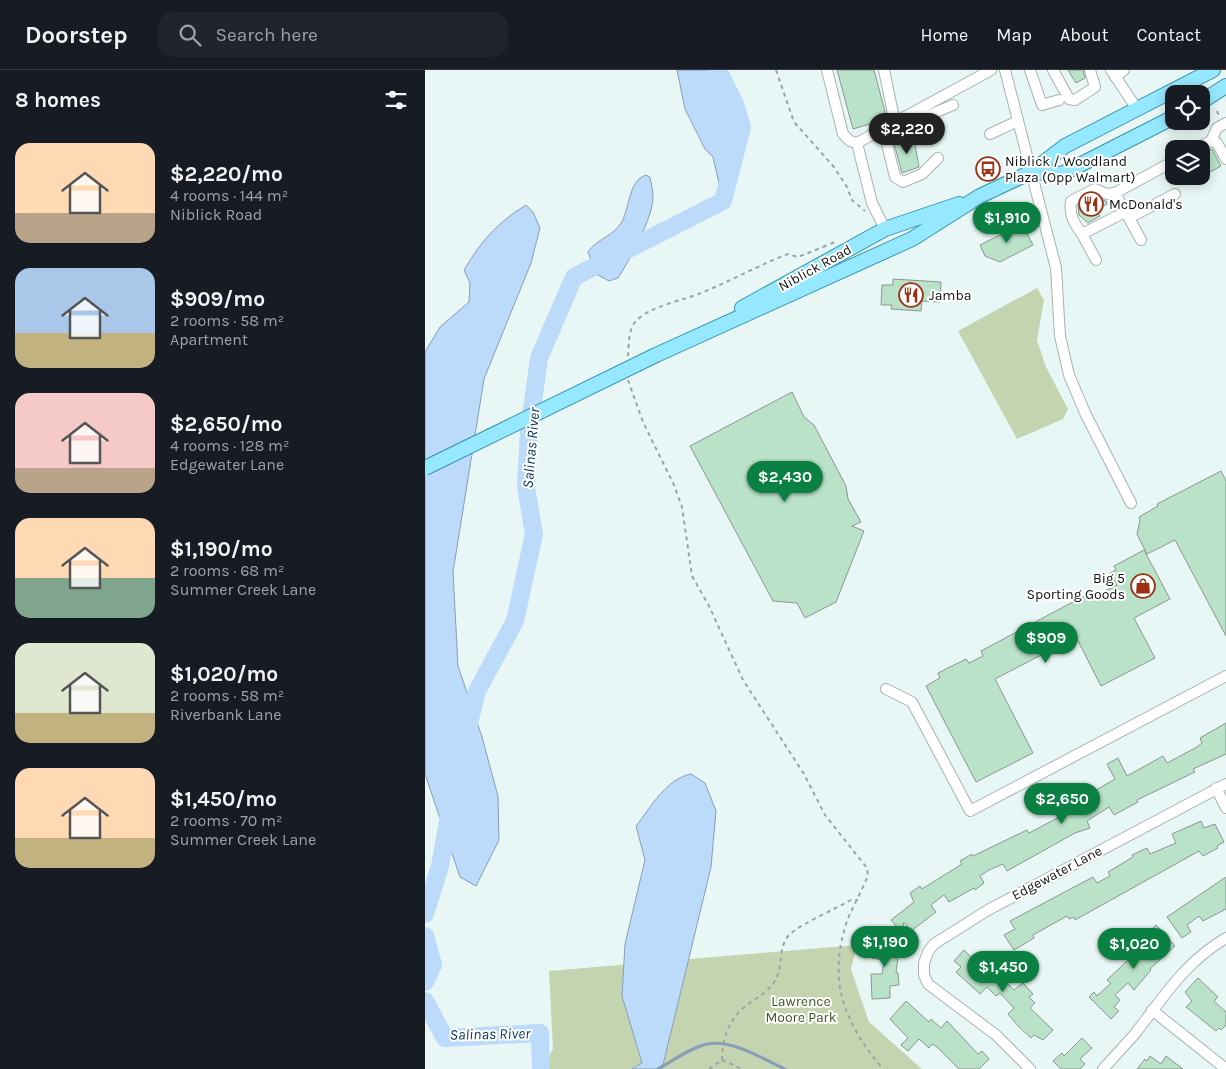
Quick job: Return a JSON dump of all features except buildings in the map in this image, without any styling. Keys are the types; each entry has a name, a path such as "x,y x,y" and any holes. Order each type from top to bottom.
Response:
{"main road":[{"name":"Niblick Road","path":"425,468 656,355 912,239 981,196 1031,172 1065,146 1213,70"},
{"path":"1210,96 1226,86"},
{"name":"Niblick Road","path":"1031,172 1062,174 1165,122"},
{"name":"Niblick Road","path":"656,355 885,229 981,196"}],"street":[{"path":"827,70 843,134 857,143"},
{"path":"884,70 895,122"},
{"path":"857,143 991,70"},
{"path":"1005,70 1056,268 1061,336 1069,375 1086,415 1131,503"},
{"path":"1031,70 1042,105 1059,100"},
{"path":"1053,70 1064,94 1069,99 1075,100 1095,86 1090,70"},
{"path":"1124,70 1113,73 1137,109"},
{"path":"938,158 922,174 903,182 895,177 886,140 922,118 953,105"},
{"path":"990,134 1018,121"},
{"path":"1226,123 1217,128 1211,141 1217,143 1226,159"},
{"path":"857,143 872,203 885,229"},
{"path":"1096,260 1073,222 1069,211 1071,201 1095,189 1107,194 1115,193 1165,166"},
{"path":"1115,193 1141,240"},
{"path":"1082,234 1175,194"},
{"path":"886,689 912,702 970,811 1226,676"},
{"name":"Edgewater Lane","path":"1030,1069 996,1035 929,984 924,975 924,963 931,948 943,938 988,910 1226,784"},
{"path":"1216,788 1226,808"},
{"path":"1103,1069 1167,989 1199,956 1226,938"},
{"path":"1152,1010 1226,1069"}],"path":[{"path":"776,70 794,122 834,167 847,187 852,200 867,212"},
{"path":"628,361 631,329 645,315 667,303 702,293 789,254 798,257 839,241"},
{"path":"823,247 828,261"},
{"path":"628,378 630,392 674,485 682,507 692,576 709,606 743,680 804,774 825,815 867,868 868,876 848,920 837,961 838,982 855,1032 883,1069"},
{"path":"709,1069 722,1060 724,1042 732,1020 741,1010 763,995 775,980 781,964 784,942 791,933 851,900 858,900"},
{"path":"722,1060 742,1069"}],"green space":[{"path":"1037,288 1044,300 1037,340 1046,367 1068,409 1063,419 1017,439 958,331"},
{"name":"Lawrence Moore Park","path":"857,945 851,969 869,1022 922,1069 541,1069 553,1049 549,971"}],"water":[{"path":"677,70 718,70 735,104 742,127 723,201 713,157 705,149 685,109"},
{"path":"646,175 650,177 653,194 649,215 640,238 623,270 618,278 609,281 596,274 588,252 595,244 619,226 623,220 635,184"},
{"path":"526,205 533,212 540,228 531,263 484,379 453,572 458,666 482,737 498,796 499,840 476,886 460,877 425,774 425,352 440,327 469,302 470,283 464,270 477,250 499,225"},
{"path":"691,774 705,783 716,811 711,867 662,1069 632,1069 642,1063 622,996 625,944 645,860 636,826 667,788 682,777"}],"waterway":[{"name":"Salinas River","path":"467,731 477,691 515,621 534,534 526,487 529,431 539,358 574,277 723,201 742,127 735,104 718,70"},
{"name":"Salinas River","path":"425,914 440,866 450,810"},
{"name":"Salinas River","path":"425,936 433,965 425,982"},
{"name":"Salinas River","path":"425,1001 445,1038 540,1033 541,1069"},
{"path":"658,1069 694,1048 717,1043 737,1047 785,1069"}],"place":[{"name":"Niblick / Woodland Plaza (Opp Walmart)","path":"988,169"},
{"name":"McDonald's","path":"1091,204"},
{"name":"Jamba","path":"911,295"},
{"name":"Big 5 Sporting Goods","path":"1143,586"}]}
